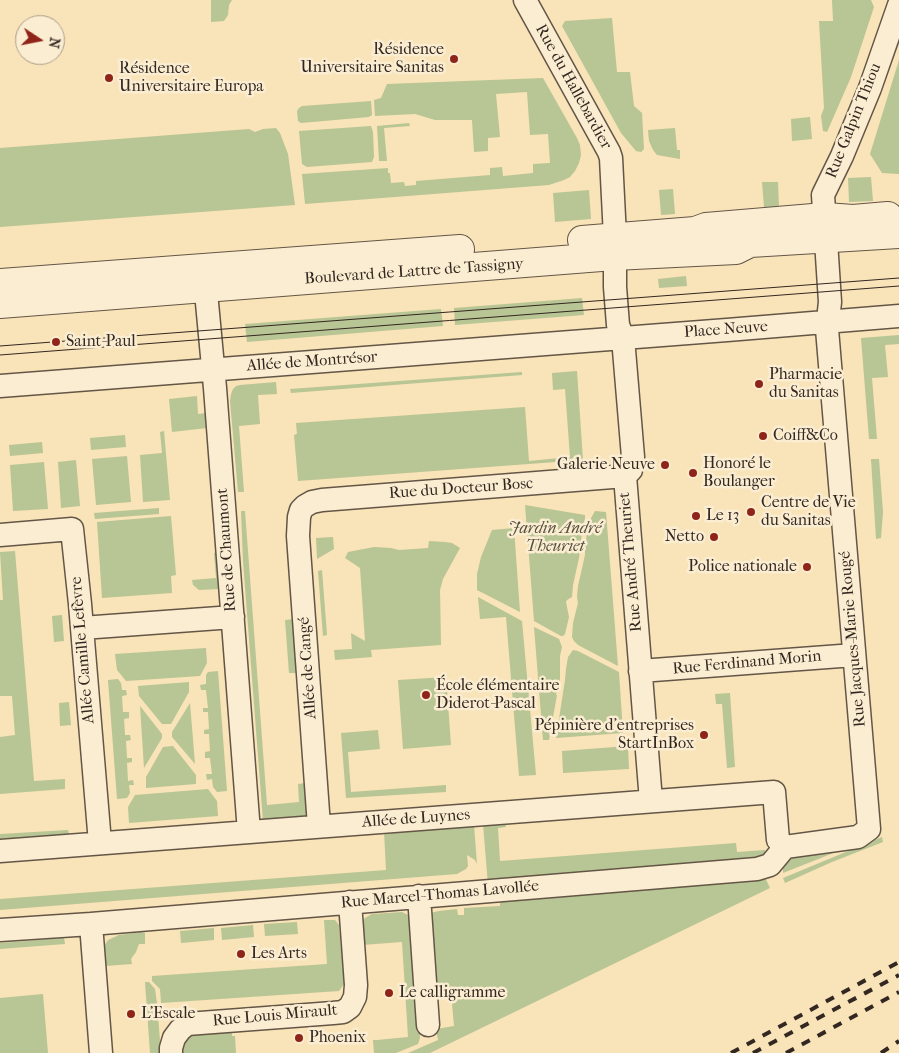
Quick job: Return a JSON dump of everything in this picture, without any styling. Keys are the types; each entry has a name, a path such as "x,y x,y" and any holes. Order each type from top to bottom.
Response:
{"street":[{"name":"Rue du Hallebardier","path":"525,0 609,152 611,158 615,246"},
{"name":"Rue Galpin Thiou","path":"825,228 823,196 870,88 899,6"},
{"path":"825,228 853,219 899,216"},
{"name":"Boulevard de Lattre de Tassigny","path":"0,304 205,278 615,246 696,231 706,227 825,228"},
{"path":"825,228 899,234"},
{"name":"Rue Jacques-Marie Rougé","path":"785,848 858,836 869,829 827,335 830,302 825,228"},
{"name":"Rue André Theuriet","path":"615,246 615,287 618,325 623,338 633,456 631,470 624,476 651,801"},
{"name":"Boulevard de Lattre de Tassigny","path":"0,283 205,278"},
{"name":"Rue de Chaumont","path":"205,278 249,832"},
{"name":"Place Neuve","path":"623,338 899,316"},
{"name":"Allée de Montrésor","path":"0,386 623,338"},
{"name":"Rue du Docteur Bosc","path":"301,510 312,502 322,500 624,476"},
{"name":"Allée de Cangé","path":"301,510 298,536 320,826"},
{"name":"Allée Camille Lefèvre","path":"0,535 72,529 100,843"},
{"path":"82,628 232,617"},
{"name":"Rue Ferdinand Morin","path":"640,672 854,655"},
{"name":"Allée de Luynes","path":"0,851 774,792 778,840 785,848"},
{"name":"Rue Marcel-Thomas Lavollée","path":"0,930 757,869 770,865 785,848"},
{"path":"419,896 428,1025"},
{"name":"Rue Louis Mirault","path":"171,1053 174,1038 187,1024 333,1013 342,1012 350,1007 355,997 356,984 350,902"},
{"path":"91,924 101,1053"}],"green space":[{"path":"211,0 232,0 229,5 228,15 224,21 211,22"},
{"path":"832,0 871,0 874,7 851,77 827,132 823,131 821,116 824,108 819,21 833,21"},
{"path":"612,18 617,72 630,72 634,106 642,113 644,149 641,152 636,151 621,133 562,26 565,21"},
{"path":"899,60 899,174 882,173 870,154"},
{"path":"543,78 580,145 581,155 579,163 570,177 549,185 305,204 302,174 388,168 391,183 404,182 405,186 416,185 416,181 490,175 490,168 502,167 503,176 533,173 533,164 550,163 548,134 530,135 527,92 496,94 500,137 488,138 488,151 474,152 472,120 435,120 415,114 375,116 374,100 381,98 387,84"},
{"path":"371,101 372,115 369,117 301,123 298,121 297,111 302,106"},
{"path":"810,117 812,139 792,141 791,119"},
{"path":"409,123 410,126 384,128 387,161 379,161 377,126"},
{"path":"371,126 374,157 372,162 307,167 302,164 299,131"},
{"path":"276,128 280,133 288,154 295,205 0,227 0,148 249,129 255,132"},
{"path":"675,128 677,150 680,150 680,159 657,155 649,141 648,130"},
{"path":"871,177 873,201 849,202 848,178"},
{"path":"762,182 778,182 779,207 764,207"},
{"path":"673,189 675,214 661,215 659,190"},
{"path":"589,190 591,219 555,222 553,193"},
{"path":"686,276 687,286 659,288 658,279"},
{"path":"582,298 584,315 455,325 454,308"},
{"path":"441,309 443,326 247,342 245,324"},
{"path":"899,335 899,344 885,345 888,377 872,378 877,439 869,439 861,338"},
{"path":"577,371 583,460 298,481 294,435 297,434 296,423 525,407 529,461 570,457 565,389 553,390 552,373"},
{"path":"522,372 522,375 291,393 290,389"},
{"path":"276,382 277,394 258,395 260,424 239,426 244,492 238,492 231,394 236,386"},
{"path":"197,396 198,414 206,413 207,428 172,432 169,399"},
{"path":"164,431 170,500 143,502 140,455 162,453 160,432"},
{"path":"125,435 126,447 91,450 90,438"},
{"path":"42,442 43,453 10,456 9,445"},
{"path":"127,456 131,502 96,505 92,459"},
{"path":"871,459 879,459 883,512 881,538 876,539"},
{"path":"76,460 80,506 61,508 58,462"},
{"path":"44,462 48,509 13,511 10,465"},
{"name":"Jardin André Theuriet","path":"525,505 585,515 572,597 566,602 569,617 563,636 534,621"},
{"path":"159,508 159,514 95,519 94,513"},
{"path":"241,511 245,511 267,805 299,802 298,784 306,783 309,817 263,821 243,561"},
{"name":"Jardin André Theuriet","path":"595,511 606,512 618,666 578,645 572,637 587,532"},
{"path":"171,516 176,575 171,576 172,593 102,598 97,522"},
{"name":"Jardin André Theuriet","path":"514,528 520,612 477,590 477,574 481,557 492,530"},
{"path":"333,537 334,549 317,559 316,538"},
{"path":"429,541 452,543 460,548 443,579 440,590 441,645 371,650 372,657 335,660 334,650 352,649 351,633 365,641 360,568 345,558 348,552 374,547 399,550 428,548"},
{"path":"15,551 34,781 65,779 65,789 0,794 0,737 15,735 12,696 0,696 0,600 3,600 0,552"},
{"path":"217,552 220,589 199,590 193,585 192,580 216,578 214,553"},
{"path":"322,570 327,635 323,636 318,571"},
{"path":"478,597 522,621 536,775 519,776 506,617 480,619"},
{"path":"62,615 64,641 54,642 52,616"},
{"path":"294,619 297,677 296,673 289,673 285,620"},
{"path":"534,627 559,639 562,647 560,679 549,740 543,740"},
{"path":"206,648 207,663 200,676 126,681 117,670 115,654"},
{"path":"573,650 619,672 623,733 556,738 568,657"},
{"path":"218,671 227,791 217,792 213,787 212,779 207,780 206,774 212,774 210,758 205,758 205,752 210,751 209,734 204,734 204,730 209,729 208,712 203,712 203,708 208,708 206,690 201,690 200,685 206,684 208,672"},
{"path":"446,677 451,745 403,749 398,680"},
{"path":"118,679 122,690 126,690 127,695 122,696 123,712 129,712 129,718 124,719 125,735 130,735 131,740 126,741 127,758 132,758 132,762 127,763 128,781 133,780 134,785 129,785 130,793 127,798 117,799 108,680"},
{"path":"189,682 189,692 171,724 162,724 139,696 138,686"},
{"path":"730,693 735,767 727,768 722,704 716,704 715,694"},
{"path":"69,702 71,725 60,726 59,703"},
{"path":"190,703 195,764 172,737 172,732"},
{"path":"140,706 162,734 162,738 144,768"},
{"path":"378,730 380,749 348,752 351,792 446,785 446,792 346,798 341,733"},
{"path":"173,746 196,775 196,784 146,788 146,777 163,747"},
{"path":"628,746 629,769 563,773 562,751"},
{"path":"208,789 217,801 218,816 129,823 128,807 135,795"},
{"path":"505,822 506,827 498,828 500,861 736,843 737,852 765,850 765,855 764,858 488,885 483,824"},
{"path":"474,825 477,864 475,860 467,855 468,866 457,874 0,910 0,899 386,870 384,831"},
{"path":"68,830 69,834 0,839 0,834"},
{"path":"882,837 883,842 785,883 783,878"},
{"path":"846,848 783,873 783,863 790,857"},
{"path":"763,873 770,888 430,1053 408,1053 438,1040 436,1029 454,1026 451,992 436,993 430,913 457,909 458,915 464,915 464,908 500,906 500,894"},
{"path":"402,912 408,915 411,921 420,1038 418,1044 396,1053 374,1053 373,1040 408,1037 402,942 362,945 361,923 372,914"},
{"path":"324,920 335,920 339,925 344,984 339,991 161,1003 160,989 152,981 152,976 327,964"},
{"path":"297,922 298,934 265,936 264,924"},
{"path":"253,925 254,937 222,940 221,928"},
{"path":"214,928 214,940 181,943 180,931"},
{"path":"145,933 145,944 139,944 131,959 132,964 105,966 104,946 108,940 119,935"},
{"path":"64,938 65,944 0,949 0,943"},
{"path":"145,982 149,982 155,989 161,1053 150,1053"},
{"path":"43,994 48,1053 0,1053 0,998"},
{"path":"232,1031 232,1036 235,1036 236,1053 182,1053 183,1042 191,1035"}],"tram line":[{"path":"0,346 899,278"},
{"path":"0,355 899,286"}],"railway":[{"path":"731,1053 899,962"},
{"path":"753,1053 899,975"},
{"path":"786,1053 899,992"},
{"path":"881,1053 899,1041"}],"place":[{"name":"Résidence Universitaire Sanitas","path":"454,59"},
{"name":"Résidence Universitaire Europa","path":"109,78"},
{"name":"Saint-Paul","path":"56,342"},
{"name":"Pharmacie du Sanitas","path":"759,384"},
{"name":"Coiff&Co","path":"763,436"},
{"name":"Galerie Neuve","path":"665,465"},
{"name":"Honoré le Boulanger","path":"693,473"},
{"name":"Centre de Vie du Sanitas","path":"751,512"},
{"name":"Le 13","path":"696,516"},
{"name":"Netto","path":"714,537"},
{"name":"Police nationale","path":"807,567"},
{"name":"École élémentaire Diderot-Pascal","path":"426,695"},
{"name":"Pépinière d'entreprises StartInBox","path":"704,735"},
{"name":"Les Arts","path":"241,954"},
{"name":"Le calligramme","path":"389,993"},
{"name":"L'Escale","path":"131,1014"},
{"name":"Phoenix","path":"299,1038"}]}
